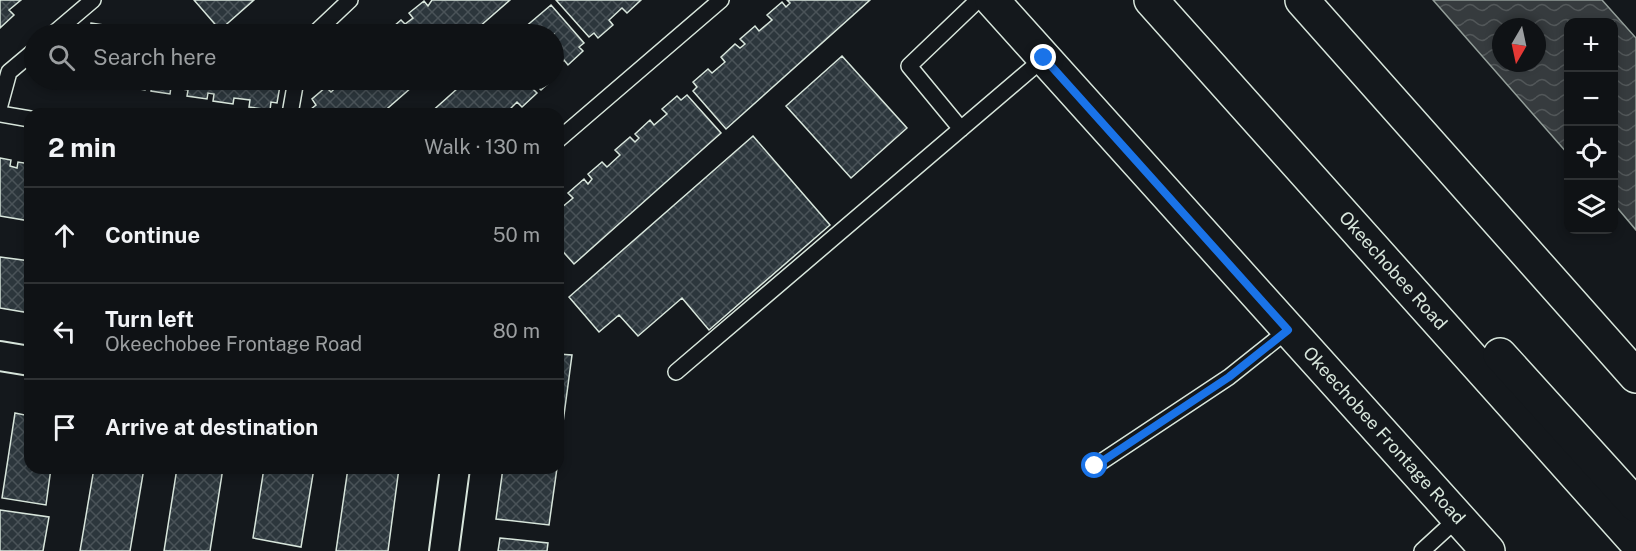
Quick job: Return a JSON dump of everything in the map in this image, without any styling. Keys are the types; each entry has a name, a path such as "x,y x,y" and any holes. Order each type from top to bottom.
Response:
{"main road":[{"name":"Okeechobee Frontage Road","path":"992,0 1488,551"},
{"name":"Okeechobee Road","path":"1151,0 1636,542"},
{"path":"1302,0 1636,376"},
{"path":"1311,177 1423,270 1636,505"}],"street":[{"path":"0,356 24,360"},
{"path":"444,551 454,474"}],"lane":[{"path":"65,24 93,0"},
{"path":"325,24 350,0"},
{"path":"564,135 721,0"},
{"path":"961,129 909,66 978,0"},
{"path":"676,372 1044,58"},
{"path":"0,105 9,72 24,59"},
{"path":"291,108 294,90"},
{"path":"0,114 24,118"},
{"path":"1095,466 1229,377 1288,330"},
{"path":"1422,551 1458,518"}],"water":[{"path":"1433,0 1602,0 1636,38 1636,230 1618,209 1618,18 1564,18 1564,149 1496,72 1546,72 1546,18 1492,18 1492,67"}],"building":[{"path":"0,0 21,0 9,10 14,15 0,28"},
{"path":"194,0 254,0 227,24 215,24"},
{"path":"432,0 510,0 482,24 405,24 413,18 409,13 424,1 428,6"},
{"path":"556,0 641,0 627,13 622,8 609,20 613,25 598,38 594,33 589,37"},
{"path":"787,0 870,0 726,129 693,91 697,87 693,82 708,69 712,73 725,62 721,57 735,44 740,48 745,44 740,39 755,26 759,31 772,20 767,15 782,2 786,7 790,3"},
{"path":"551,5 584,43 579,47 583,51 568,65 564,60 564,24 529,24"},
{"path":"842,56 907,128 851,178 786,106"},
{"path":"151,90 171,90 170,94"},
{"path":"188,90 279,90 277,103 271,102 270,108 249,107 250,100 234,98 233,104 213,101 214,94 208,93 207,99 187,96"},
{"path":"322,90 331,92 333,90 409,90 388,108 312,108 316,105 312,99"},
{"path":"456,90 534,90 537,93 522,107 517,102 511,108 436,108"},
{"path":"687,95 721,133 574,264 564,253 564,206 573,198 568,193 584,179 588,184 592,179 588,174 602,162 607,167 620,155 615,150 630,137 635,142 639,138 635,134 650,120 654,125 667,114 662,109 677,96 681,100"},
{"path":"753,136 830,225 709,330 682,298 638,336 619,315 599,332 569,297"},
{"path":"0,158 11,160 10,166 17,168 18,162 24,163 24,220 0,216"},
{"path":"0,257 24,260 24,312 0,308"},
{"path":"564,354 572,355 564,415"},
{"path":"15,413 24,415 24,474 50,474 46,505 2,498"},
{"path":"93,474 143,474 130,551 80,551"},
{"path":"176,474 222,474 210,551 164,551"},
{"path":"263,474 313,474 301,547 253,538"},
{"path":"347,474 398,474 388,551 336,551"},
{"path":"502,474 556,474 549,525 496,519"},
{"path":"0,510 49,517 43,551 0,551"},
{"path":"500,538 548,543 547,551 498,551"}],"route":[{"path":"1044,58 1288,330 1229,377 1095,466"}]}
